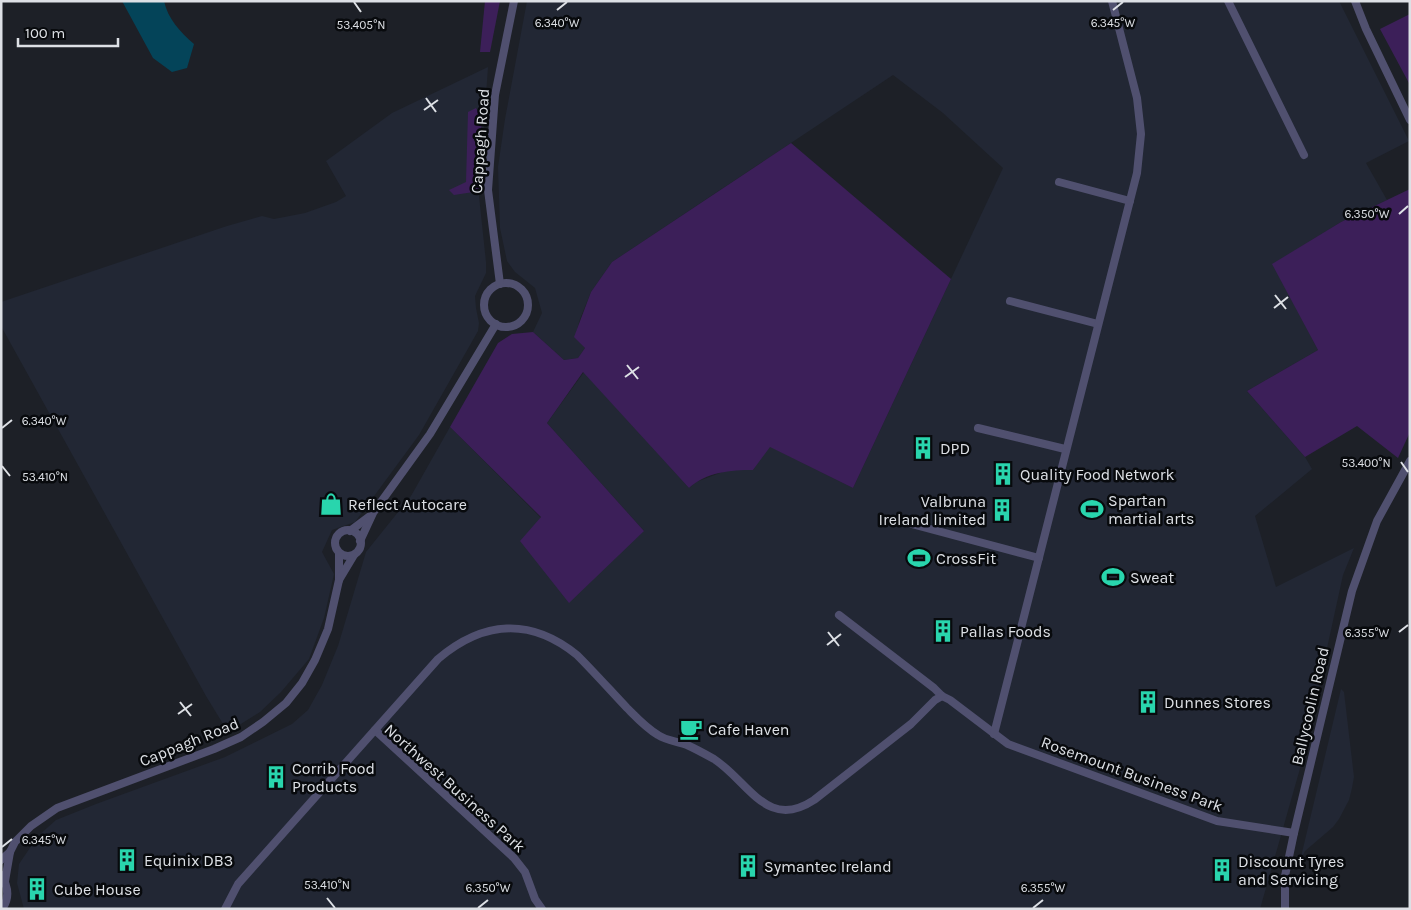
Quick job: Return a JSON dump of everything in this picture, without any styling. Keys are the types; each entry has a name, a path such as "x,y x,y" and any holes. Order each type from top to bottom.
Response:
{"street":[{"name":"Cappagh Road","path":"500,284 488,190 495,96 514,1"},
{"path":"994,734 1130,201 1139,154 1140,118 1137,98 1112,1"},
{"path":"1228,1 1304,155"},
{"path":"1355,1 1366,29 1410,120"},
{"path":"1059,182 1130,201"},
{"path":"509,283 522,290 528,304 525,316 520,322 508,327 496,324 486,314 485,298 492,288 500,284 509,283"},
{"path":"1010,301 1098,324"},
{"name":"Cappagh Road","path":"8,905 7,890 3,878 10,852 16,842 31,826 57,808 214,750 241,737 264,722 286,703 302,682 315,660 328,629 340,580 359,549 360,541 373,513 430,434 496,324"},
{"path":"978,428 1065,450"},
{"name":"Ballycoolin Road","path":"1285,909 1285,876 1294,833 1352,591 1378,521 1410,461"},
{"name":"Cappagh Road","path":"340,580 339,553 336,539 341,533 350,531 373,513"},
{"path":"904,522 1039,558"},
{"path":"350,531 356,534 360,541"},
{"path":"339,553 346,556 354,555"},
{"name":"Rosemount Business Park","path":"839,614 942,696 1008,744 1216,821 1294,833"},
{"path":"375,730 438,658 462,640 503,628 526,630 549,636 566,645 643,724 658,736 686,745 712,758 729,770 766,805 782,810 794,810 804,807 814,800 911,724 935,700 942,696"},
{"name":"Northwest Business Park","path":"225,909 238,884 375,730 514,858 525,872 535,899 542,909"},
{"name":"Cappagh Road","path":"1,860 10,852"},
{"path":"2,909 8,905"}],"shaded area":[{"path":"485,1 500,1 490,52 480,52"},
{"path":"527,1 1339,1 1409,141 1366,163 1387,200 1341,222 1273,264 1318,350 1247,391 1305,457 1312,469 1255,516 1276,587 1354,548 1343,575 1303,758 1260,909 24,909 17,883 19,864 38,836 56,820 225,757 292,724 308,710 322,685 338,646 366,552 411,496 450,427 541,518 644,531 547,423 584,372 689,488 696,482 728,470 753,470 769,446 853,488 1003,168 943,113 893,75 612,262 591,292 580,319 575,337 585,348 578,358 564,360 533,332 542,313 535,288 515,272 507,261 500,228 498,167"},
{"path":"1410,14 1410,85 1380,29"},
{"path":"488,67 479,196 486,273 475,296 479,323 478,331 419,435 355,522 332,530 322,552 334,574 324,618 309,659 281,692 260,712 228,732 206,696 1,326 1,302 227,226 262,216 274,219 305,213 336,202 346,196 326,161 392,113"},
{"path":"476,108 483,121 478,147 480,191 454,195 449,190 466,182 468,112"},
{"path":"791,143 951,279 853,488 770,447 753,470 728,471 711,475 689,488 583,372 547,423 644,531 569,603 520,541 541,517 450,427 498,343 512,334 533,332 564,360 578,358 585,348 574,337 591,292 612,262"},
{"path":"1410,189 1410,432 1398,458 1357,426 1305,457 1247,391 1318,350 1272,264 1341,222"},
{"path":"1341,689 1344,692 1354,777 1352,788 1349,800 1339,819 1333,827 1305,851 1300,861"}],"water":[{"path":"122,1 164,1 168,14 175,25 194,44 187,68 172,72 153,58"}],"place":[{"name":"DPD","path":"923,448"},
{"name":"Quality Food Network","path":"1003,474"},
{"name":"Reflect Autocare","path":"331,504"},
{"name":"Spartan martial arts","path":"1092,509"},
{"name":"Valbruna Ireland limited","path":"1002,510"},
{"name":"CrossFit","path":"919,558"},
{"name":"Sweat","path":"1113,577"},
{"name":"Pallas Foods","path":"943,631"},
{"name":"Dunnes Stores","path":"1148,702"},
{"name":"Cafe Haven","path":"691,729"},
{"name":"Corrib Food Products","path":"276,777"},
{"name":"Equinix DB3","path":"127,860"},
{"name":"Symantec Ireland","path":"748,866"},
{"name":"Discount Tyres and Servicing","path":"1222,870"},
{"name":"Cube House","path":"37,889"}]}
